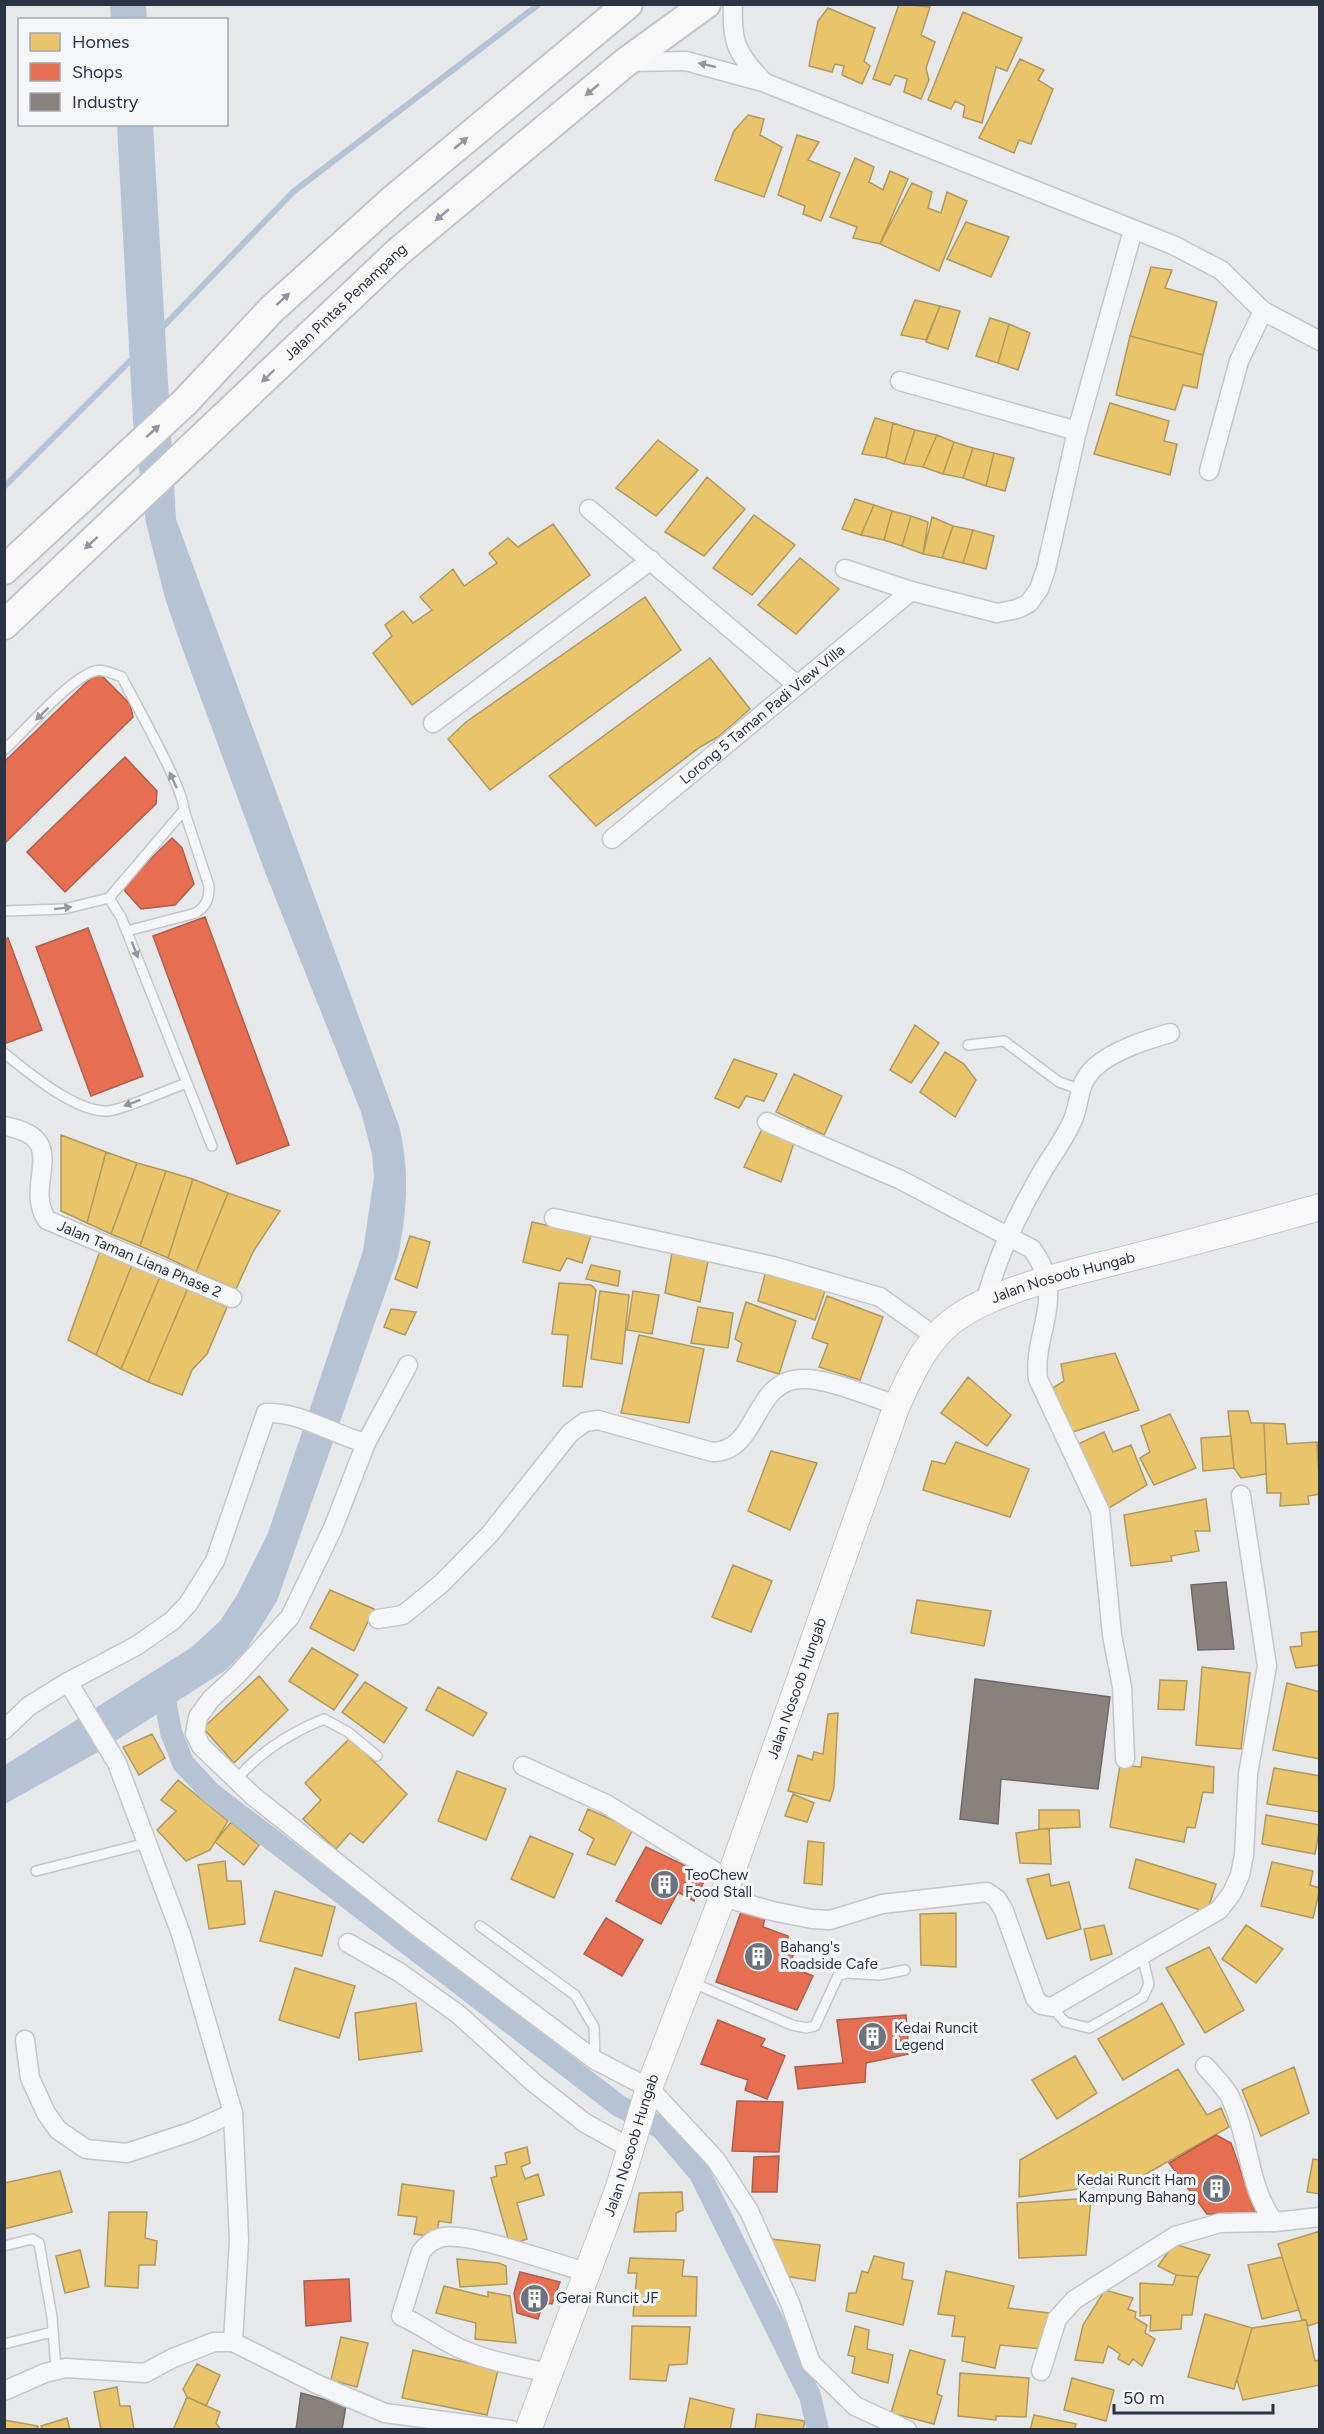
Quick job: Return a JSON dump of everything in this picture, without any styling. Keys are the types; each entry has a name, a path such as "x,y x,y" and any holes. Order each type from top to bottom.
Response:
{"main road":[{"path":"4,570 184,402 247,333 395,198 628,4"},
{"name":"Jalan Pintas Penampang","path":"4,625 398,252 626,62 706,4"},
{"name":"Jalan Nosoob Hungab","path":"528,2430 633,2145 647,2097 726,1889 897,1405 916,1364 936,1336 964,1313 985,1303 1047,1280 1320,1207"}],"street":[{"path":"733,4 733,35 736,48 743,61 764,82"},
{"path":"626,62 686,60 764,82 1173,245 1221,270 1263,311 1320,341"},
{"path":"845,569 911,591 997,613 1017,609 1029,603 1039,589 1046,569 1077,431 1133,230"},
{"path":"1209,471 1239,361 1263,311"},
{"path":"900,381 1077,431"},
{"path":"589,509 797,685"},
{"path":"433,723 651,560"},
{"name":"Lorong 5 Taman Padi View Villa","path":"612,839 911,591"},
{"path":"985,1303 993,1271 1008,1237 1029,1195 1074,1117 1079,1089 1097,1065 1147,1040 1170,1033"},
{"path":"767,1122 901,1180 1032,1249 1046,1270 1047,1320 1036,1365 1038,1379 1100,1511 1112,1635 1122,1687 1125,1759"},
{"name":"Jalan Taman Liana Phase 2","path":"4,1126 19,1128 38,1139 45,1156 39,1194 41,1211 47,1220 232,1298"},
{"path":"554,1218 773,1266 880,1297 936,1336"},
{"path":"408,1365 366,1443 333,1528 290,1617 212,1699 198,1717 195,1734 201,1746 236,1780 410,1921 647,2097 716,2160 749,2211 790,2303 811,2363 855,2406 907,2430"},
{"path":"378,1619 403,1615 442,1583 490,1534 570,1433 585,1422 598,1420 712,1452 725,1452 738,1443 772,1389 782,1383 803,1379 818,1381 897,1405"},
{"path":"4,1730 30,1706 68,1682 136,1646 172,1622 188,1604 215,1561 266,1413 294,1417 343,1437 366,1443"},
{"path":"523,1766 606,1804 726,1889 772,1911 830,1920 882,1904 987,1892 997,1899 1004,1911 1035,1998 1041,2005 1052,2007 1219,1910 1232,1893 1240,1875 1244,1855 1248,1774 1265,1690 1267,1666 1240,1495"},
{"path":"68,1682 117,1762 181,1934 233,2113 239,2240 233,2342"},
{"path":"348,1943 399,1972 458,2014 533,2082 585,2123 633,2145"},
{"path":"25,2040 30,2078 46,2113 58,2130 86,2149 127,2153 193,2131 233,2113"},
{"path":"1205,2066 1228,2094 1241,2126 1262,2206 1274,2222"},
{"path":"1041,2371 1057,2319 1074,2300 1140,2256 1175,2236 1196,2228 1220,2223 1274,2222 1320,2217"},
{"path":"549,2373 492,2361 466,2351 401,2316 421,2252 427,2243 444,2237 477,2241 587,2272"},
{"path":"4,2391 66,2368 145,2373 173,2358 214,2342 233,2342 321,2386 385,2413 511,2430"}],"lane":[{"path":"4,750 80,677 97,670 111,672 122,677 174,782 208,886 209,898 204,907 196,913 127,931"},
{"path":"4,911 64,909 109,898 184,810"},
{"path":"109,898 127,931 212,1146"},
{"path":"968,1045 1004,1041 1059,1082 1079,1089"},
{"path":"4,1053 40,1083 91,1109 109,1111 187,1083"},
{"path":"236,1780 254,1759 298,1730 324,1719 348,1732 377,1756"},
{"path":"36,1872 147,1843"},
{"path":"480,1926 575,1995 594,2027 595,2060"},
{"path":"1052,2007 1065,2022 1089,2028 1107,2018 1143,1997 1149,1984 1142,1956"},
{"path":"690,1982 792,2025 806,2028 815,2026 838,1976 846,1972 880,1975 905,1970"},
{"path":"4,2246 32,2240 39,2243 52,2317 56,2370"},
{"path":"4,2344 52,2332"}],"water":[{"path":"110,5 146,5 147,18 111,18"},
{"path":"117,126 153,126 176,519 399,1126 406,1175 404,1223 398,1257 277,1601 247,1649 226,1670 98,1752 5,1804 5,1765 192,1647 220,1621 237,1595 268,1533 363,1251 374,1177 372,1154 361,1112 265,872 165,598 146,523 133,421"}],"building: Homes":[{"path":"899,4 930,7 921,35 935,42 926,68 929,80 921,99 904,92 907,79 895,75 890,85 873,79"},
{"path":"828,8 875,28 864,61 870,66 862,84 842,75 844,66 835,64 832,72 809,66 818,21"},
{"path":"963,12 1022,38 1007,71 996,67 982,123 963,117 965,106 955,101 951,109 928,100"},
{"path":"1020,59 1044,70 1038,80 1053,89 1031,144 1019,140 1014,153 979,138"},
{"path":"748,115 764,119 760,135 782,147 764,197 715,180 734,131"},
{"path":"797,135 819,142 808,160 840,173 821,221 803,214 805,206 778,195"},
{"path":"855,158 874,167 869,182 883,190 890,171 908,179 880,244 853,238 857,227 830,217"},
{"path":"912,183 932,192 928,208 941,213 947,192 967,201 939,271 880,244"},
{"path":"966,222 1009,237 991,277 947,259"},
{"path":"1151,267 1172,270 1165,288 1217,302 1203,355 1130,336"},
{"path":"915,300 940,306 926,340 901,335"},
{"path":"940,306 960,311 948,349 926,342"},
{"path":"990,318 1009,324 998,363 976,356"},
{"path":"1009,324 1030,333 1018,370 998,363"},
{"path":"1130,336 1203,355 1197,388 1183,385 1175,410 1116,395"},
{"path":"1110,403 1169,421 1164,441 1177,444 1170,475 1094,454"},
{"path":"875,418 893,423 886,458 862,454"},
{"path":"893,423 915,430 904,464 886,458"},
{"path":"915,430 937,435 923,467 904,464"},
{"path":"937,435 954,442 943,474 923,467"},
{"path":"658,440 698,470 656,516 616,488"},
{"path":"954,442 973,448 963,478 943,474"},
{"path":"973,448 994,453 986,486 963,478"},
{"path":"994,453 1014,458 1005,491 986,486"},
{"path":"707,477 745,509 704,556 665,532"},
{"path":"855,499 874,505 861,535 842,529"},
{"path":"874,505 892,511 884,540 861,535"},
{"path":"892,511 911,516 902,546 884,540"},
{"path":"754,515 795,545 752,595 713,568"},
{"path":"911,516 928,522 923,554 902,546"},
{"path":"932,517 953,526 942,558 923,554"},
{"path":"553,524 590,575 412,705 373,653 392,636 385,625 403,611 413,623 432,610 420,597 453,569 464,586 497,563 489,553 508,538 518,547"},
{"path":"953,526 973,530 963,563 942,558"},
{"path":"973,530 994,536 986,569 963,563"},
{"path":"800,558 839,589 796,634 758,605"},
{"path":"645,597 681,650 490,790 448,739 466,722"},
{"path":"710,658 750,709 718,737 700,747 596,826 549,776"},
{"path":"915,1025 939,1043 911,1083 890,1070"},
{"path":"945,1052 964,1064 976,1080 955,1117 920,1092"},
{"path":"734,1059 777,1074 764,1101 746,1096 739,1108 715,1098"},
{"path":"794,1074 842,1096 824,1135 776,1112"},
{"path":"762,1129 794,1143 781,1182 744,1167"},
{"path":"61,1135 106,1152 87,1223 61,1211"},
{"path":"106,1152 137,1163 111,1234 87,1223"},
{"path":"137,1163 166,1171 140,1246 111,1234"},
{"path":"166,1171 193,1179 168,1258 140,1246"},
{"path":"193,1179 228,1193 196,1272 168,1258"},
{"path":"228,1193 280,1211 253,1252 236,1289 196,1272"},
{"path":"532,1222 591,1235 582,1263 567,1258 560,1271 523,1262"},
{"path":"410,1236 430,1242 417,1288 395,1279"},
{"path":"100,1251 132,1265 96,1355 68,1340"},
{"path":"672,1253 708,1261 700,1302 665,1293"},
{"path":"132,1265 160,1277 121,1369 96,1355"},
{"path":"591,1265 620,1271 618,1286 586,1279"},
{"path":"766,1271 825,1291 815,1320 758,1301"},
{"path":"160,1277 188,1288 148,1382 121,1369"},
{"path":"559,1283 591,1285 596,1290 582,1387 563,1386 568,1335 552,1334"},
{"path":"188,1288 227,1307 207,1354 192,1370 182,1395 148,1382"},
{"path":"600,1291 629,1295 622,1364 591,1359"},
{"path":"633,1291 659,1295 652,1334 627,1330"},
{"path":"827,1296 883,1317 860,1380 819,1367 828,1344 812,1338"},
{"path":"746,1302 796,1321 779,1374 737,1361 742,1343 735,1339"},
{"path":"698,1307 733,1313 728,1348 691,1343"},
{"path":"391,1309 416,1312 405,1335 384,1327"},
{"path":"639,1335 704,1349 689,1423 621,1413"},
{"path":"1115,1353 1139,1410 1070,1433 1051,1389 1064,1381 1061,1364"},
{"path":"968,1377 1011,1415 987,1446 941,1413"},
{"path":"1228,1411 1248,1411 1251,1423 1264,1423 1266,1474 1241,1478 1234,1468"},
{"path":"1170,1414 1196,1468 1154,1485 1140,1458 1150,1452 1141,1426"},
{"path":"1264,1423 1285,1424 1287,1444 1317,1442 1320,1494 1308,1496 1309,1504 1280,1506 1281,1493 1267,1493"},
{"path":"1104,1432 1113,1452 1131,1445 1147,1485 1109,1508 1076,1445"},
{"path":"1231,1436 1234,1468 1203,1471 1201,1438"},
{"path":"956,1442 1029,1469 1010,1517 923,1490 932,1461 945,1464"},
{"path":"771,1451 817,1463 790,1530 748,1511"},
{"path":"1206,1499 1210,1531 1195,1531 1199,1551 1171,1556 1172,1561 1131,1566 1124,1515"},
{"path":"733,1565 772,1581 751,1632 712,1617"},
{"path":"330,1590 374,1609 354,1651 310,1628"},
{"path":"917,1600 991,1611 984,1646 911,1633"},
{"path":"1320,1631 1320,1665 1296,1668 1290,1647 1302,1646 1301,1633"},
{"path":"312,1648 358,1675 334,1710 289,1681"},
{"path":"1202,1667 1250,1673 1241,1749 1196,1745"},
{"path":"259,1676 288,1710 234,1763 203,1728"},
{"path":"1160,1680 1187,1681 1184,1710 1158,1709"},
{"path":"365,1682 407,1708 384,1743 342,1712"},
{"path":"1287,1683 1320,1692 1320,1759 1273,1750"},
{"path":"438,1687 487,1713 473,1736 426,1710"},
{"path":"838,1713 834,1787 830,1801 788,1791 798,1755 812,1760 814,1752 823,1754 828,1714"},
{"path":"152,1734 165,1758 139,1775 123,1747"},
{"path":"350,1738 407,1794 363,1843 350,1833 336,1849 303,1819 321,1800 305,1783"},
{"path":"1142,1757 1214,1767 1213,1793 1203,1792 1195,1828 1187,1827 1184,1842 1110,1827 1120,1765 1141,1767"},
{"path":"1274,1768 1320,1776 1320,1812 1267,1804"},
{"path":"457,1771 506,1789 486,1840 438,1821"},
{"path":"178,1780 228,1821 210,1850 186,1861 157,1830 176,1811 161,1800"},
{"path":"793,1794 814,1803 807,1822 785,1816"},
{"path":"588,1809 633,1829 615,1865 587,1854 594,1839 579,1830"},
{"path":"1039,1810 1079,1810 1080,1827 1039,1829"},
{"path":"1266,1815 1320,1825 1315,1854 1262,1844"},
{"path":"231,1822 259,1845 244,1865 215,1842"},
{"path":"1049,1828 1051,1864 1020,1863 1016,1833"},
{"path":"530,1836 573,1854 554,1898 511,1879"},
{"path":"808,1841 824,1843 822,1885 804,1883"},
{"path":"1136,1859 1216,1884 1207,1912 1129,1888"},
{"path":"225,1861 227,1881 241,1881 245,1924 209,1929 198,1865"},
{"path":"1272,1862 1313,1871 1310,1885 1320,1888 1313,1918 1261,1906"},
{"path":"1049,1874 1051,1886 1069,1882 1081,1929 1047,1939 1027,1879"},
{"path":"275,1891 335,1907 322,1956 260,1941"},
{"path":"956,1913 956,1967 921,1965 920,1914"},
{"path":"1104,1925 1112,1954 1091,1960 1084,1929"},
{"path":"1246,1925 1283,1949 1256,1983 1222,1959"},
{"path":"1209,1947 1244,2010 1205,2033 1166,1968"},
{"path":"295,1968 355,1986 339,2038 279,2020"},
{"path":"416,2003 422,2051 359,2060 355,2013"},
{"path":"1162,2003 1184,2044 1123,2080 1098,2039"},
{"path":"1075,2056 1097,2093 1057,2119 1032,2080"},
{"path":"1294,2067 1309,2113 1261,2136 1242,2090"},
{"path":"1178,2069 1207,2115 1221,2108 1229,2127 1132,2182 1019,2197 1020,2160"},
{"path":"527,2147 530,2163 521,2167 525,2179 538,2174 544,2195 517,2203 527,2239 510,2245 491,2178 497,2176 495,2166 507,2164 505,2153"},
{"path":"1313,2159 1320,2160 1320,2194 1307,2192"},
{"path":"60,2171 72,2212 4,2229 4,2183"},
{"path":"402,2184 454,2191 451,2223 439,2221 436,2237 414,2234 417,2217 398,2215"},
{"path":"682,2192 683,2210 676,2213 676,2231 634,2232 639,2193"},
{"path":"1091,2198 1086,2255 1019,2258 1017,2203"},
{"path":"109,2212 147,2212 145,2238 157,2241 155,2265 139,2265 138,2288 105,2286"},
{"path":"1320,2231 1320,2322 1308,2326 1306,2320 1302,2320 1278,2244"},
{"path":"771,2239 820,2245 815,2281 784,2276"},
{"path":"1174,2244 1210,2255 1198,2277 1176,2275 1158,2266"},
{"path":"80,2250 89,2287 65,2293 56,2256"},
{"path":"874,2256 904,2263 902,2279 913,2281 903,2325 846,2311 849,2293 856,2293 862,2271 868,2273"},
{"path":"1282,2257 1299,2310 1262,2319 1248,2265"},
{"path":"630,2258 684,2260 682,2276 697,2277 696,2316 633,2316 637,2273 628,2273"},
{"path":"457,2259 499,2263 506,2266 507,2284 460,2287"},
{"path":"946,2271 1014,2286 1008,2308 1049,2313 1042,2349 1000,2345 995,2368 962,2361 965,2337 952,2336 955,2316 938,2314"},
{"path":"1176,2275 1198,2277 1192,2315 1182,2315 1181,2329 1150,2331 1151,2315 1140,2316 1140,2283 1173,2285"},
{"path":"444,2286 488,2297 488,2292 510,2296 516,2343 475,2339 476,2323 436,2313"},
{"path":"1105,2290 1133,2298 1128,2309 1136,2312 1135,2318 1147,2325 1145,2333 1155,2339 1142,2366 1133,2359 1129,2365 1118,2359 1120,2354 1108,2346 1103,2363 1075,2360 1083,2325"},
{"path":"1205,2314 1252,2328 1234,2389 1188,2377"},
{"path":"1306,2320 1315,2361 1320,2360 1320,2385 1243,2400 1237,2380 1252,2328"},
{"path":"632,2326 690,2327 687,2364 669,2365 666,2381 630,2379"},
{"path":"855,2326 869,2330 867,2349 893,2355 888,2383 852,2373 855,2357 848,2355"},
{"path":"341,2337 368,2343 357,2387 331,2380"},
{"path":"413,2350 498,2370 487,2415 402,2398"},
{"path":"910,2350 945,2360 937,2394 942,2396 934,2424 891,2413"},
{"path":"197,2364 220,2375 206,2406 187,2397 183,2389"},
{"path":"960,2373 1029,2378 1026,2417 996,2416 996,2420 958,2416"},
{"path":"1072,2378 1114,2390 1106,2421 1064,2410"},
{"path":"117,2387 120,2406 130,2406 134,2430 101,2430 94,2392"},
{"path":"187,2397 220,2412 216,2423 221,2430 173,2430"},
{"path":"690,2398 734,2409 730,2430 684,2430"},
{"path":"757,2414 805,2421 803,2430 755,2430"},
{"path":"1034,2415 1076,2424 1074,2430 1030,2430"},
{"path":"67,2418 70,2430 43,2430 41,2426"},
{"path":"4,2420 38,2426 37,2430 4,2430"}],"building: Shops":[{"path":"93,676 102,676 130,704 133,717 4,844 4,762"},
{"path":"125,757 157,791 156,804 65,892 27,852"},
{"path":"172,838 182,848 194,884 175,905 141,909 125,891 126,883"},
{"path":"205,917 289,1145 237,1164 153,936"},
{"path":"88,928 143,1076 91,1096 36,947"},
{"path":"8,938 42,1030 4,1044 4,940"},
{"name":"TeoChew Food Stall","path":"646,1847 707,1876 694,1901 678,1892 661,1924 616,1901"},
{"name":"Bahang's Roadside Cafe","path":"742,1909 765,1916 763,1927 788,1936 788,1942 797,1946 789,1966 813,1976 797,2010 716,1982"},
{"path":"606,1918 643,1940 622,1976 584,1954"},
{"name":"Kedai Runcit Legend","path":"906,2015 909,2054 866,2063 865,2082 798,2089 795,2067 843,2063 837,2020"},
{"path":"718,2020 765,2039 761,2046 785,2056 767,2099 745,2090 748,2080 701,2064"},
{"path":"737,2101 783,2102 779,2152 732,2151"},
{"name":"Kedai Runcit Ham Kampung Bahang","path":"1216,2135 1231,2143 1256,2214 1207,2214 1169,2163"},
{"path":"779,2156 777,2192 752,2192 754,2157"},
{"name":"Gerai Runcit JF","path":"520,2272 560,2282 552,2304 543,2303 538,2319 517,2313 514,2293"},
{"path":"349,2279 351,2321 306,2326 304,2281"}],"building: Industry":[{"path":"1226,1582 1234,1649 1198,1650 1191,1585"},
{"path":"975,1679 1110,1697 1098,1789 1001,1779 998,1824 960,1819"},
{"path":"301,2393 346,2405 342,2430 296,2430"}],"waterway":[{"path":"159,331 293,192 539,4"},
{"path":"4,487 135,356"},
{"path":"163,1689 171,1732 183,1763 211,1793 619,2106 661,2128 700,2174 810,2396 818,2430"}],"place":[{"name":"TeoChew Food Stall","path":"664,1884"},
{"name":"Bahang's Roadside Cafe","path":"759,1956"},
{"name":"Kedai Runcit Legend","path":"873,2037"},
{"name":"Kedai Runcit Ham Kampung Bahang","path":"1217,2189"},
{"name":"Gerai Runcit JF","path":"535,2298"}]}
